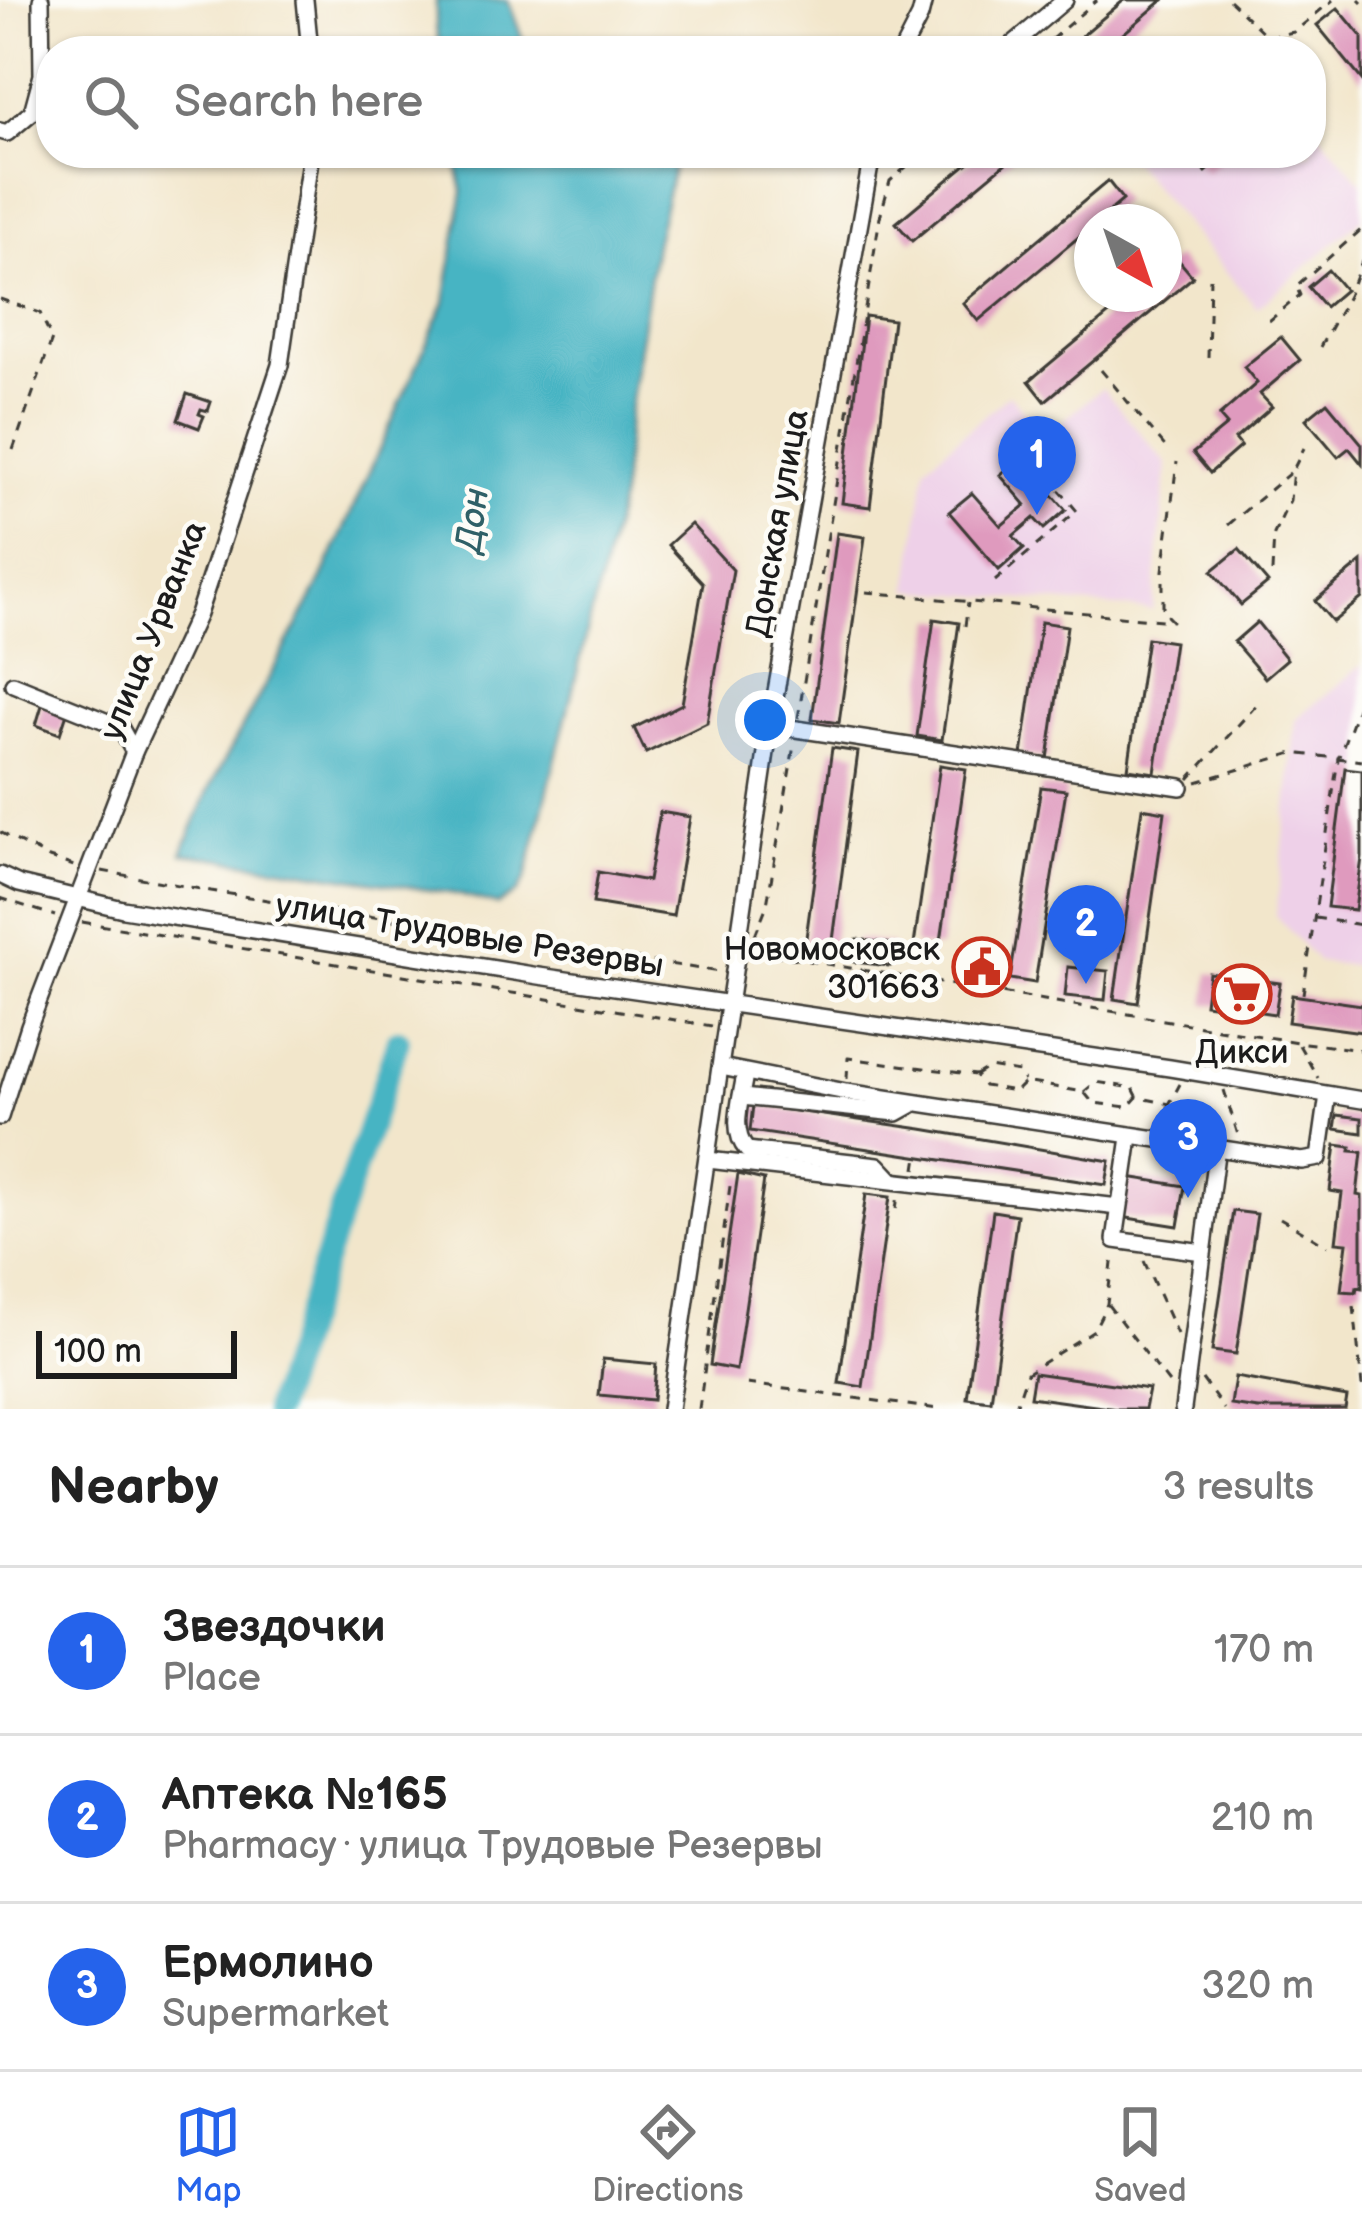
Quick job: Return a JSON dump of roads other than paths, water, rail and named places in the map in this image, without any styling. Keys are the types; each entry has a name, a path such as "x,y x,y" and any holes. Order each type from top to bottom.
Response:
{"street":[{"path":"40,0 41,36"},
{"path":"305,0 309,36"},
{"path":"910,36 924,0"},
{"path":"1023,36 1065,0"},
{"path":"3,132 32,112 36,97"},
{"name":"улица Урванка","path":"0,1117 88,868 134,752 198,614 280,365 309,168"},
{"name":"Донская улица","path":"670,1409 770,725 869,168"},
{"path":"13,684 120,728 134,752"},
{"path":"770,725 1181,787"},
{"name":"улица Трудовые Резервы","path":"0,875 20,884 146,913 1362,1100"},
{"path":"721,1067 846,1092 1303,1161 1319,1158 1328,1095"},
{"path":"745,1073 737,1129 747,1150 878,1165 895,1188"},
{"path":"742,1097 897,1113 916,1102"},
{"path":"1130,1137 1115,1240 1203,1252"},
{"path":"1183,1406 1217,1147"},
{"path":"708,1160 895,1188 1119,1207"}],"water":[{"path":"436,0 508,0 521,36 438,36"},
{"path":"458,168 673,168 655,244 621,496 526,878 517,893 497,905 456,894 182,853 210,787 318,587 445,302 463,191"}],"waterway":[{"name":"Дон","path":"275,1409 398,1041"}],"place":[{"name":"Звездочки","path":"1037,515"},
{"name":"Новомосковск 301663","path":"982,967"},
{"name":"Аптека №165","path":"1086,984"},
{"name":"Дикси","path":"1242,994"},
{"name":"Ермолино","path":"1188,1198"}]}
